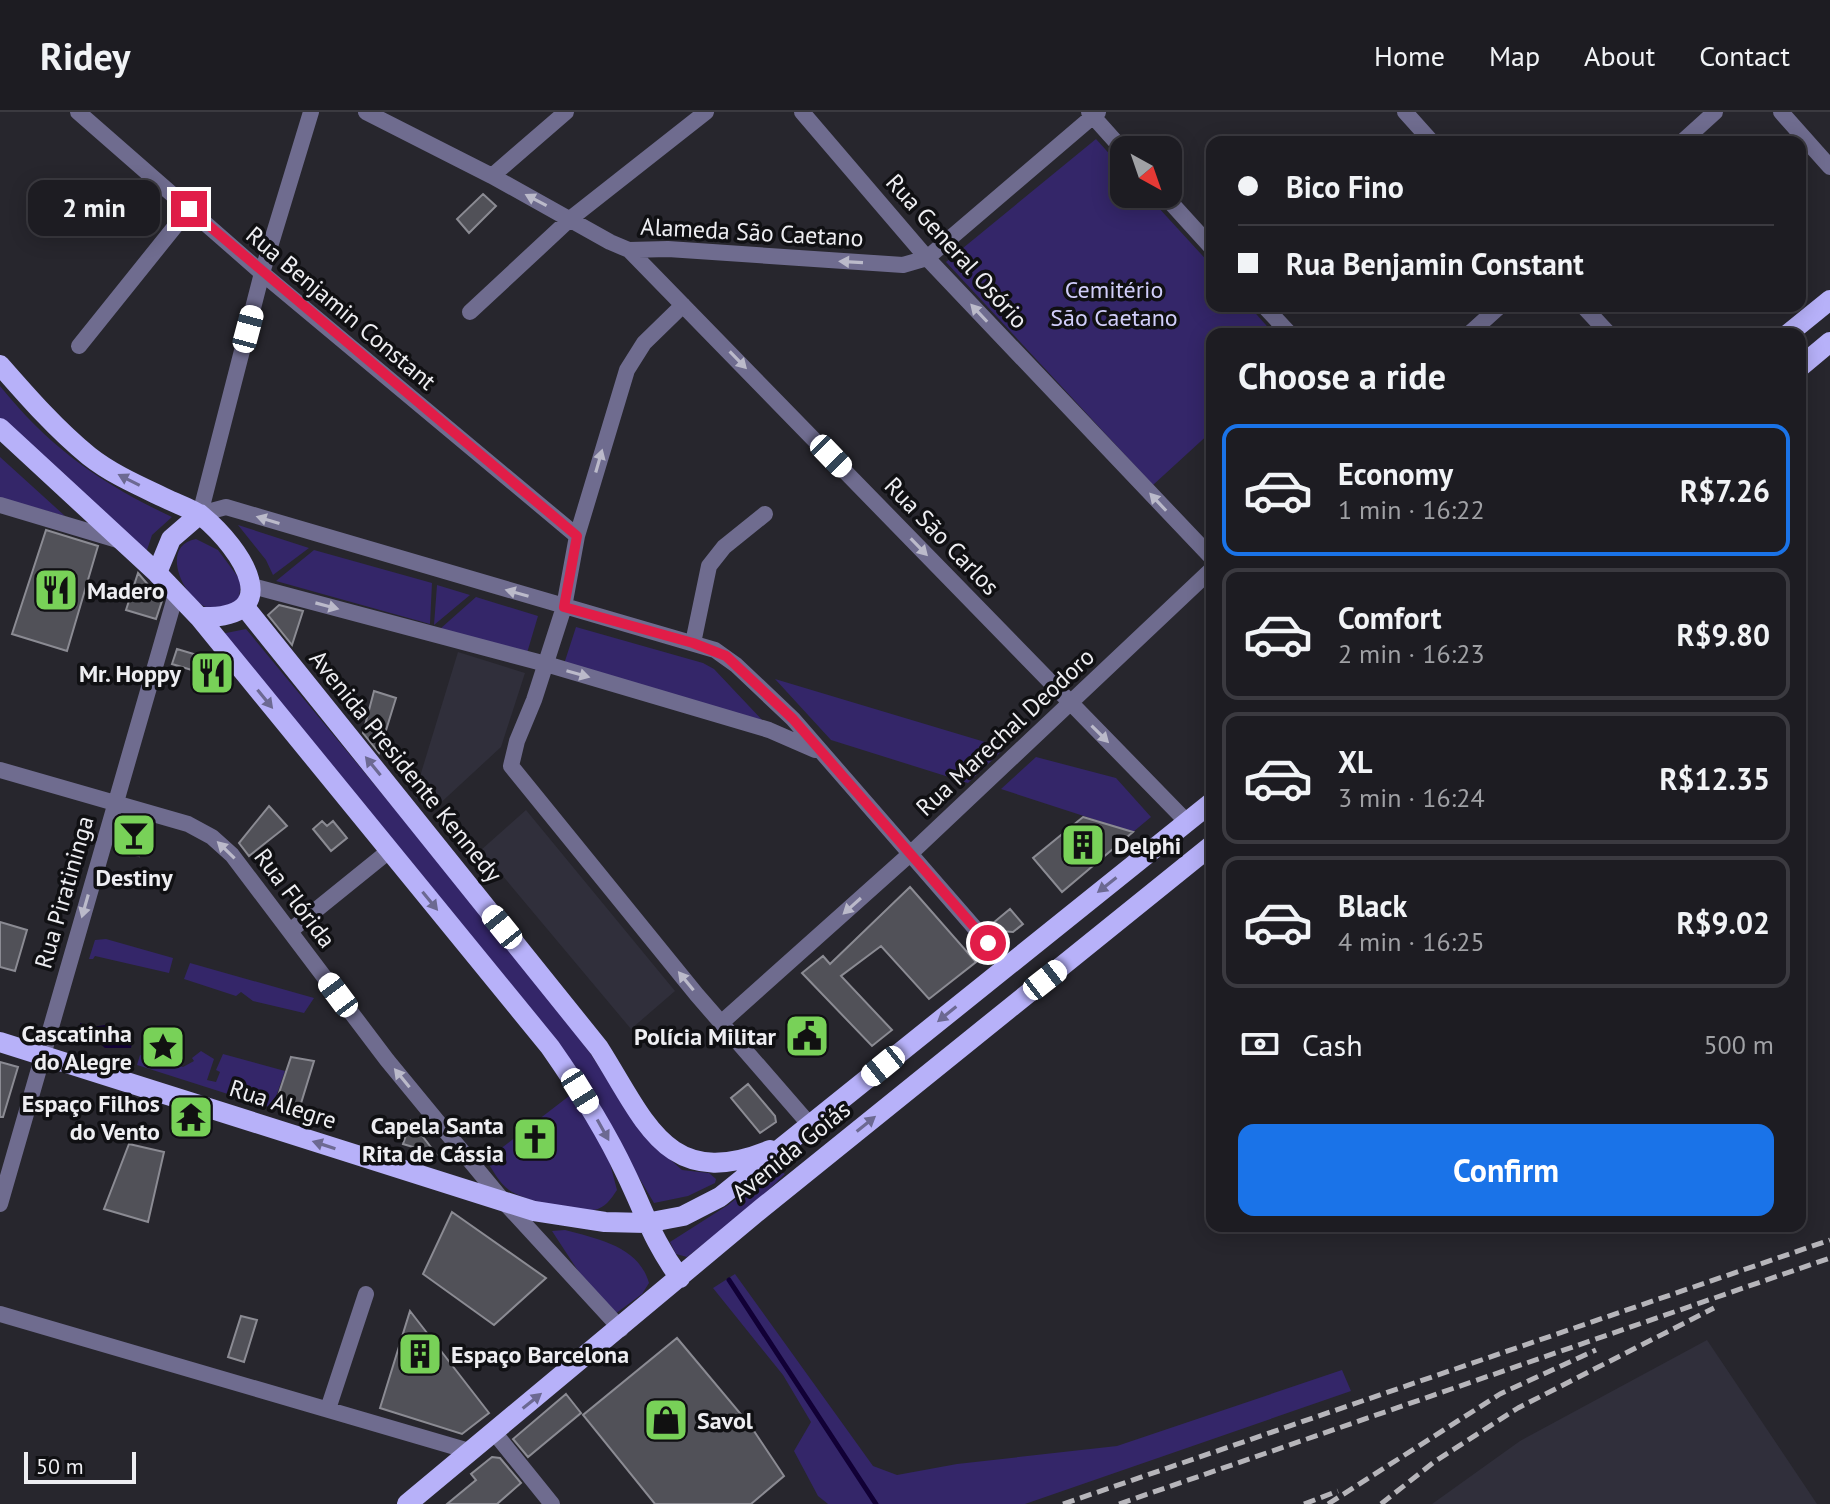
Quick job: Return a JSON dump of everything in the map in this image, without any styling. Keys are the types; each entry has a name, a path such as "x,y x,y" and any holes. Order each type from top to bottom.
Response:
{"main road":[{"path":"1795,328 1830,300"},
{"path":"1806,362 1830,342"},
{"path":"0,365 58,430 91,457 113,472 200,514 222,535 245,565 252,586 251,596 244,606 225,616 199,617"},
{"path":"0,428 157,573 199,617 567,1072 618,1157 646,1223 680,1278"},
{"path":"157,573 171,539 200,514"},
{"name":"Avenida Presidente Kennedy","path":"244,606 599,1048 663,1144 685,1159 707,1164 754,1157 790,1141"},
{"name":"Avenida Goiás","path":"646,1223 674,1219 705,1206 1206,807"},
{"name":"Avenida Goiás","path":"407,1504 621,1329 762,1208 1206,850"},
{"name":"Rua Alegre","path":"0,1042 505,1203 563,1217 646,1223"},
{"path":"762,1208 821,1148 821,1138 810,1125"}],"street":[{"name":"Rua Benjamin Constant","path":"78,112 262,273 577,536"},
{"path":"311,112 262,273 200,514 226,507 693,643 726,656 775,700 1007,965"},
{"name":"Alameda São Caetano","path":"366,112 629,250 668,249 903,265 927,258"},
{"path":"492,176 566,112"},
{"path":"470,312 570,219 706,112"},
{"name":"Rua General Osório","path":"802,112 927,258 1206,552"},
{"path":"1689,136 1715,112"},
{"path":"1781,112 1802,136"},
{"path":"1408,113 1427,136"},
{"path":"927,258 1093,114 1111,136"},
{"path":"1806,140 1830,167"},
{"path":"1176,208 1206,241"},
{"path":"79,346 189,209"},
{"name":"Rua São Carlos","path":"629,250 1187,822"},
{"path":"683,305 644,343 627,370 577,536 564,607 511,766 721,1023 810,1125"},
{"path":"1270,312 1284,328"},
{"path":"1476,328 1493,312"},
{"path":"1589,312 1603,328"},
{"path":"0,505 123,542"},
{"path":"693,643 709,566 724,547 765,514"},
{"name":"Rua Marechal Deodoro","path":"721,1023 910,854 1206,575"},
{"path":"252,586 546,664 769,730 824,755"},
{"name":"Rua Piratininga","path":"0,1204 176,594"},
{"path":"769,730 776,718 775,700"},
{"name":"Rua Flórida","path":"0,770 188,824 212,837 255,883 387,1060 505,1203 621,1329"},
{"path":"290,931 389,851"},
{"path":"328,1409 366,1294"},
{"path":"0,1314 469,1451"},
{"path":"493,1431 552,1504"}],"shaded area":[{"path":"458,652 525,673 501,747 435,808 425,807 414,796"},
{"path":"526,810 675,991 631,1029 481,850"},
{"path":"80,1023 92,1027 105,1025 109,1031 133,1039 131,1048 105,1048 92,1037 80,1037"},
{"path":"1707,1340 1817,1504 1432,1504 1520,1441"}],"green space":[{"name":"Cemitério São Caetano","path":"1096,139 1110,154 1110,208 1159,208 1206,259 1206,312 1254,312 1269,328 1206,328 1206,436 1153,485 946,262"},
{"path":"0,386 38,428 78,462 122,491 172,517 152,535 146,553 0,419"},
{"path":"0,457 65,516 0,498"},
{"path":"238,525 309,548 273,575 266,560"},
{"path":"196,539 218,550 241,581 239,598 231,606 206,607 183,583 178,572 179,551"},
{"path":"314,550 432,583 430,624 276,581"},
{"path":"437,585 470,595 434,625"},
{"path":"476,597 538,616 527,653 440,629"},
{"path":"576,627 703,663 714,669 765,723 564,664"},
{"path":"246,629 539,984 590,1053 643,1135 682,1170 709,1173 716,1179 715,1183 688,1196 654,1203 576,1071 221,634"},
{"path":"775,679 1005,748 968,783 831,740"},
{"path":"1036,757 1116,778 1151,817 1133,832 1001,789"},
{"path":"106,939 173,958 169,973 95,956 89,959 95,940"},
{"path":"190,963 314,998 304,1013 253,1001 241,992 236,996 184,979"},
{"path":"201,1051 214,1059 207,1080 216,1082 220,1072 216,1070 223,1054 285,1071 272,1108 137,1065 140,1055 183,1067 194,1061 192,1058"},
{"path":"573,1093 608,1156 617,1190 605,1205 594,1210 563,1208 516,1194 502,1184 486,1160"},
{"path":"776,1168 785,1174 755,1203 687,1257 676,1254 670,1242 728,1205"},
{"path":"565,1230 604,1241 627,1253 644,1271 649,1283 642,1294 615,1314 588,1286 552,1231"},
{"path":"735,1274 873,1466 897,1475 957,1464 1117,1446 1342,1370 1351,1391 1025,1504 828,1504 818,1496 794,1451 811,1422 783,1375 713,1288"}],"building":[{"path":"483,194 496,206 469,233 457,219"},
{"name":"Madero","path":"46,530 98,546 67,651 12,634"},
{"path":"138,573 162,601 156,619 126,610"},
{"path":"279,605 303,611 292,645 268,615"},
{"name":"Mr. Hoppy","path":"177,649 214,660 231,682 172,664"},
{"path":"374,691 396,698 379,753 363,733"},
{"path":"269,806 287,826 249,856 239,843"},
{"name":"Delphi","path":"1083,817 1133,832 1062,892 1033,858"},
{"name":"Destiny","path":"126,821 149,829 139,856 117,850"},
{"path":"322,821 327,826 333,821 347,838 331,851 313,829"},
{"path":"910,887 976,962 929,999 881,946 841,976 892,1030 872,1046 802,973 823,956 830,964"},
{"path":"1010,909 1023,924 1013,932 1000,931 993,923"},
{"path":"0,922 27,930 15,971 0,967"},
{"path":"291,1057 314,1061 298,1113 274,1108"},
{"path":"0,1062 18,1067 3,1117 0,1117"},
{"path":"748,1084 775,1116 776,1122 760,1133 731,1098"},
{"path":"411,1121 436,1154 403,1144"},
{"name":"Capela Santa Rita de Cássia","path":"551,1121 552,1153 547,1158 516,1149 527,1129 540,1122"},
{"path":"129,1144 164,1152 148,1222 104,1209"},
{"path":"452,1212 546,1278 494,1325 423,1274"},
{"name":"Espaço Barcelona","path":"410,1311 489,1413 462,1434 380,1408"},
{"path":"241,1316 257,1320 244,1362 228,1357"},
{"name":"Savol","path":"677,1338 750,1425 784,1476 751,1504 655,1504 583,1415"},
{"path":"566,1394 581,1413 528,1457 513,1439"},
{"path":"492,1457 500,1458 521,1483 497,1504 447,1504 476,1480 471,1474"}],"waterway":[{"path":"729,1280 876,1504"}],"railway":[{"path":"1063,1504 1830,1240"},
{"path":"1119,1504 1830,1258"},
{"path":"1381,1504 1434,1462 1518,1408 1714,1308"},
{"path":"1328,1504 1500,1394 1596,1350"},
{"path":"1304,1504 1338,1491"}],"place":[{"name":"Madero","path":"56,590"},
{"name":"Mr. Hoppy","path":"212,673"},
{"name":"Destiny","path":"134,835"},
{"name":"Delphi","path":"1083,845"},
{"name":"Polícia Militar","path":"807,1036"},
{"name":"Cascatinha do Alegre","path":"163,1047"},
{"name":"Espaço Filhos do Vento","path":"191,1117"},
{"name":"Capela Santa Rita de Cássia","path":"535,1139"},
{"name":"Espaço Barcelona","path":"420,1354"},
{"name":"Savol","path":"666,1420"}],"route":[{"path":"189,209 577,536 564,607 693,643 726,656 793,719 988,943"}]}
